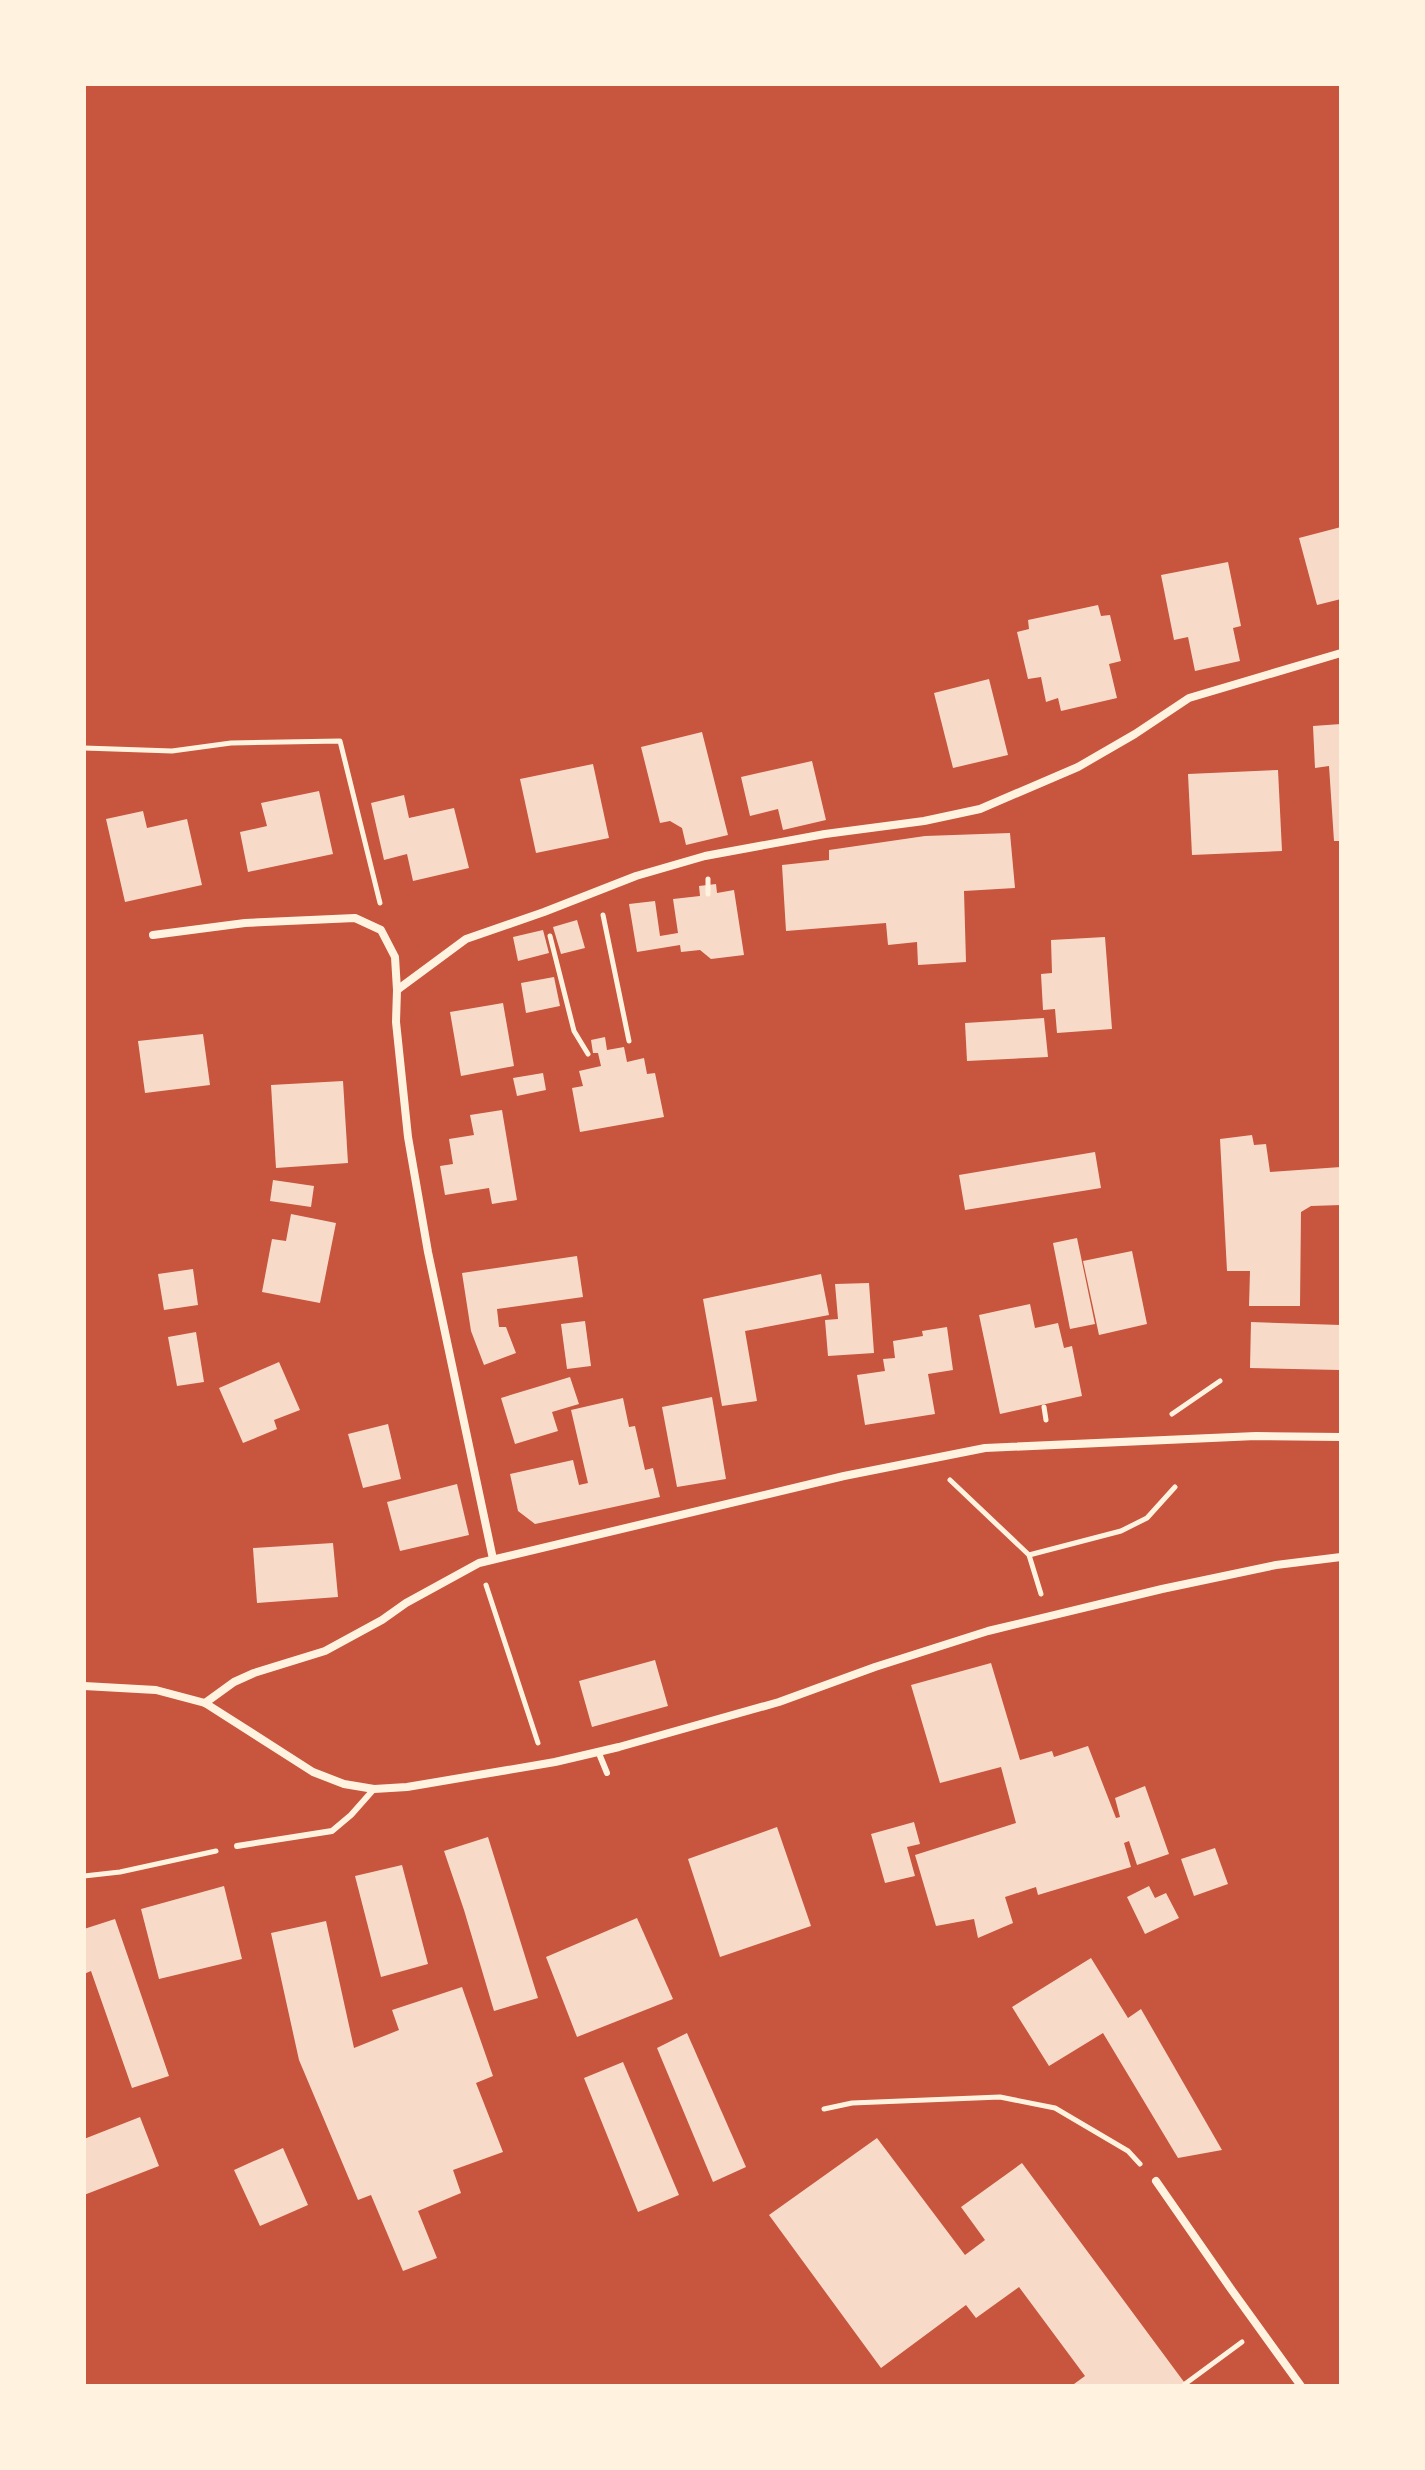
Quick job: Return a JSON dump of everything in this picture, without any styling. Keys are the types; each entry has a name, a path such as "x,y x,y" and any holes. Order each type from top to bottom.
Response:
{"street":[{"path":"397,990 466,939 636,876 705,856 980,809 1078,767 1189,698 1341,653"},
{"path":"153,935 245,923 355,918 381,930 395,957 396,1022 408,1137 428,1252 493,1559"},
{"path":"205,1703 234,1682 254,1673 325,1651 479,1563 493,1559 927,1458 985,1448 1256,1436 1341,1437"},
{"path":"84,1686 156,1690 205,1703 313,1772 344,1784 374,1789 407,1787 598,1751 779,1702 988,1631 1190,1583 1276,1565 1341,1557"},
{"path":"1156,2181 1301,2386"}],"lane":[{"path":"598,1751 607,1773"},
{"path":"237,1846 332,1831 374,1789"}],"path":[{"path":"84,748 172,751 231,743 340,741 381,909 381,930"},
{"path":"602,910 629,1041"},
{"path":"548,929 574,1031 588,1054"},
{"path":"927,1458 1029,1555 1049,1618"},
{"path":"1029,1555 1121,1531 1147,1518 1175,1487"},
{"path":"479,1563 545,1763"},
{"path":"84,1876 120,1872 237,1846"},
{"path":"824,2109 852,2103 1000,2097 1055,2108 1128,2151 1156,2181"},
{"path":"1185,2384 1231,2350"}],"building":[{"path":"1341,527 1341,599 1317,605 1299,538"},
{"path":"1228,562 1241,626 1233,628 1240,661 1195,671 1188,637 1174,640 1161,575"},
{"path":"1098,605 1101,616 1110,615 1121,661 1109,664 1117,698 1061,711 1058,698 1046,702 1041,677 1028,679 1017,632 1029,629 1028,620"},
{"path":"989,679 1008,755 953,768 934,693"},
{"path":"1341,724 1341,841 1334,841 1329,766 1315,768 1313,726"},
{"path":"702,732 728,835 686,845 682,828 670,821 660,823 641,747"},
{"path":"812,761 826,820 783,830 778,809 750,816 741,777"},
{"path":"593,764 609,838 536,853 520,779"},
{"path":"1278,770 1282,851 1192,855 1188,774"},
{"path":"319,791 333,854 248,872 240,832 267,826 261,803"},
{"path":"404,795 409,818 454,808 469,868 413,881 407,854 384,860 371,803"},
{"path":"143,811 147,828 187,819 202,885 125,902 106,819"},
{"path":"1010,833 1015,888 964,891 966,962 918,965 917,942 888,945 886,923 786,931 782,865 829,860 829,850 925,836"},
{"path":"716,884 717,893 734,890 744,955 711,959 700,950 681,952 680,945 637,952 629,904 655,901 660,936 678,933 673,899 700,896 699,886"},
{"path":"577,920 585,948 561,954 553,927"},
{"path":"543,930 549,953 518,961 513,937"},
{"path":"1105,937 1112,1029 1057,1033 1055,1009 1043,1010 1041,974 1052,973 1051,940"},
{"path":"554,977 560,1006 526,1013 521,983"},
{"path":"503,1003 514,1066 461,1076 450,1012"},
{"path":"1044,1018 1048,1057 967,1061 965,1023"},
{"path":"203,1034 210,1085 145,1093 138,1041"},
{"path":"605,1037 607,1050 624,1047 627,1062 644,1058 647,1074 655,1073 664,1117 580,1132 572,1088 583,1086 579,1071 601,1066 598,1053 593,1053 591,1040"},
{"path":"543,1073 546,1090 517,1096 513,1078"},
{"path":"343,1081 348,1163 276,1168 271,1085"},
{"path":"502,1110 517,1200 492,1204 489,1188 445,1195 440,1166 453,1164 449,1139 474,1135 470,1115"},
{"path":"1252,1135 1254,1145 1266,1144 1270,1172 1341,1167 1341,1205 1311,1206 1301,1212 1300,1306 1249,1306 1250,1271 1227,1271 1220,1139"},
{"path":"1095,1152 1101,1188 965,1210 959,1175"},
{"path":"273,1180 314,1186 311,1207 270,1201"},
{"path":"291,1214 336,1223 320,1303 262,1292 272,1239 286,1241"},
{"path":"1077,1238 1095,1324 1070,1329 1053,1243"},
{"path":"1132,1251 1147,1324 1099,1335 1083,1261"},
{"path":"577,1256 583,1297 497,1309 499,1327 506,1327 516,1353 484,1365 471,1331 462,1273"},
{"path":"193,1269 198,1305 164,1310 158,1274"},
{"path":"821,1274 829,1315 745,1331 757,1401 722,1406 703,1299"},
{"path":"869,1283 874,1353 828,1356 825,1320 838,1319 835,1284"},
{"path":"1030,1304 1035,1328 1058,1323 1064,1348 1072,1346 1082,1396 1000,1414 979,1315"},
{"path":"585,1321 591,1366 567,1369 561,1324"},
{"path":"1251,1322 1341,1325 1340,1370 1250,1368"},
{"path":"947,1327 953,1370 928,1374 935,1414 865,1425 857,1375 885,1371 883,1359 895,1358 893,1341 923,1336 922,1331"},
{"path":"196,1332 204,1382 177,1386 168,1337"},
{"path":"279,1362 300,1410 274,1420 277,1429 243,1443 219,1388"},
{"path":"570,1377 579,1404 552,1412 558,1431 515,1444 501,1398"},
{"path":"712,1397 726,1479 677,1487 662,1407"},
{"path":"623,1398 629,1427 635,1426 645,1470 653,1468 660,1497 535,1524 518,1511 510,1474 573,1460 579,1485 588,1483 571,1410"},
{"path":"388,1424 401,1479 363,1488 348,1434"},
{"path":"457,1484 469,1535 400,1551 387,1502"},
{"path":"333,1543 338,1597 257,1603 253,1548"},
{"path":"655,1660 668,1706 592,1727 579,1681"},
{"path":"991,1663 1020,1760 1052,1751 1054,1757 1088,1746 1116,1818 1120,1817 1115,1798 1145,1786 1169,1854 1137,1865 1129,1841 1124,1843 1131,1867 1038,1895 1036,1887 1005,1897 1013,1923 978,1938 974,1919 936,1926 915,1855 1016,1823 1001,1767 940,1783 911,1685"},
{"path":"914,1822 920,1844 907,1847 915,1876 885,1883 871,1834"},
{"path":"777,1827 811,1926 720,1957 688,1859"},
{"path":"488,1837 538,1998 494,2011 444,1851"},
{"path":"1215,1848 1228,1884 1194,1896 1181,1859"},
{"path":"402,1865 428,1964 381,1977 355,1876"},
{"path":"224,1886 242,1959 159,1979 141,1909"},
{"path":"1149,1886 1155,1898 1166,1893 1179,1918 1145,1934 1127,1897"},
{"path":"637,1918 673,1999 577,2037 546,1957"},
{"path":"115,1919 169,2076 132,2088 91,1971 84,1974 84,1929"},
{"path":"326,1921 354,2048 399,2030 392,2010 462,1987 493,2076 476,2083 503,2152 453,2170 461,2193 418,2211 437,2258 403,2271 371,2195 358,2200 299,2060 271,1933"},
{"path":"1091,1958 1128,2018 1141,2009 1222,2150 1178,2158 1103,2033 1049,2066 1012,2007"},
{"path":"687,2033 746,2167 713,2182 657,2048"},
{"path":"623,2062 679,2195 638,2212 584,2078"},
{"path":"140,2117 159,2166 84,2195 84,2139"},
{"path":"877,2138 965,2255 985,2240 961,2207 1022,2163 1187,2386 1076,2386 1074,2384 1085,2376 1019,2287 976,2318 966,2305 881,2368 769,2215"},
{"path":"283,2148 308,2205 260,2226 234,2170"}]}
